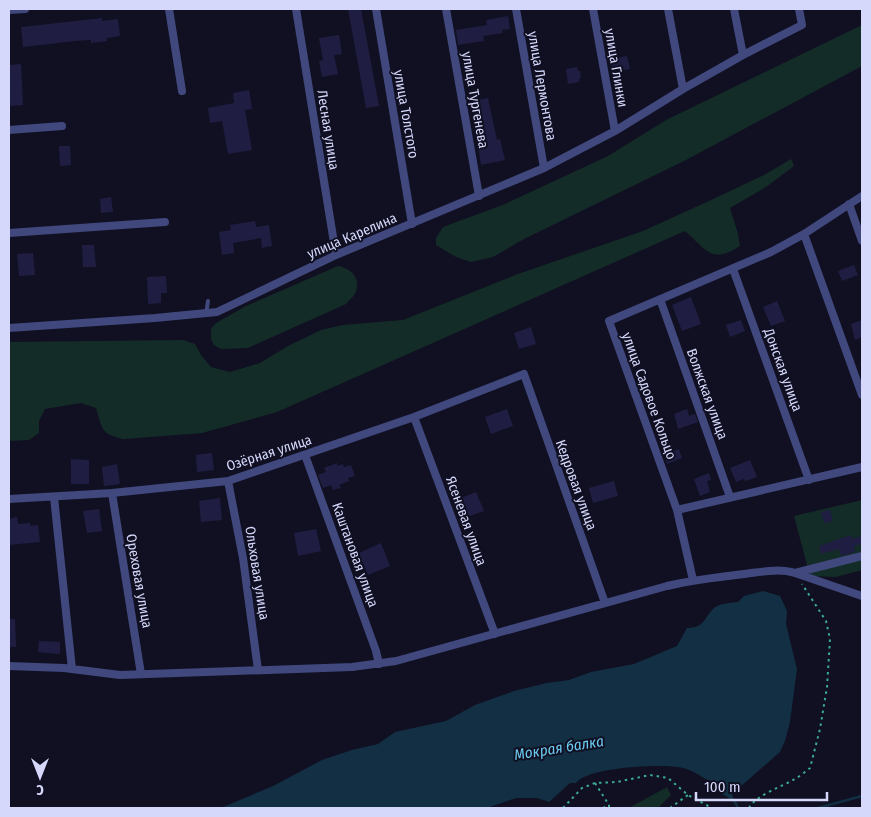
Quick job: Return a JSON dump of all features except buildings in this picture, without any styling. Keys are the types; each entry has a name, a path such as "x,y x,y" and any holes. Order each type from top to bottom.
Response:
{"street":[{"path":"9,10 25,9"},
{"path":"169,9 182,91"},
{"name":"Лесная улица","path":"296,9 336,255"},
{"name":"улица Толстого","path":"376,9 412,224"},
{"name":"улица Тургенева","path":"446,9 479,196"},
{"name":"улица Лермонтова","path":"516,9 544,168"},
{"name":"улица Глинки","path":"593,9 615,131"},
{"path":"668,9 683,89"},
{"path":"734,9 742,55"},
{"name":"улица Карелина","path":"9,328 217,312 336,255 544,168 615,131 742,55 802,25 799,9"},
{"path":"9,130 62,126"},
{"name":"улица Садовое Кольцо","path":"677,510 609,321 771,252 804,234 862,196"},
{"path":"849,204 862,241"},
{"path":"9,233 165,222"},
{"path":"804,234 862,395"},
{"name":"Донская улица","path":"733,269 809,480"},
{"name":"Волжская улица","path":"660,299 730,497"},
{"name":"Озёрная улица","path":"9,499 112,493 228,481 414,417 524,374"},
{"name":"Кедровая улица","path":"524,374 605,603"},
{"name":"Ясеневая улица","path":"414,417 494,634"},
{"name":"Каштановая улица","path":"305,455 376,651 379,664"},
{"path":"693,580 677,510 862,468"},
{"name":"Ольховая улица","path":"228,481 243,558 258,670"},
{"name":"Ореховая улица","path":"112,493 141,674"},
{"path":"54,497 72,669"},
{"path":"795,572 862,556"},
{"path":"9,666 72,669 120,675 352,667 379,664 693,580 771,571 788,570 862,596"}],"lane":[{"path":"206,314 208,301"}],"path":[{"path":"749,808 751,804 810,768 820,730 827,687 830,639 826,621 795,572"},
{"path":"563,808 582,788 595,783 617,782 650,775 668,778 688,795 712,808"},
{"path":"595,783 609,807 603,808"},
{"path":"670,808 688,795"}],"green space":[{"path":"862,25 862,66 686,160 524,239 493,257 471,262 456,257 436,245 436,238 443,227 505,204 608,156 666,120"},
{"path":"791,159 794,166 766,187 730,208 740,246 730,252 715,254 709,252 685,231 277,412 202,433 124,439 107,433 101,426 96,408 81,403 45,409 39,421 39,433 29,440 9,441 9,342 183,340 195,344 211,367 230,372 260,363 288,346 321,330 343,325 403,320 518,274 643,231 766,174"},
{"path":"338,266 350,271 357,281 355,293 346,304 248,348 221,349 214,345 211,339 211,329 216,323 246,306"},
{"path":"862,500 862,570 836,577 810,576 794,516"},
{"path":"667,787 671,795 658,808 629,808"}],"water":[{"path":"763,591 780,596 787,611 786,624 797,669 790,722 780,752 732,794 735,804 732,800 708,787 708,780 693,772 683,768 644,766 594,773 576,783 570,783 549,802 537,798 516,798 487,808 221,808 273,786 322,760 378,744 395,732 446,721 475,705 514,691 569,680 591,672 634,664 677,646 687,628 700,625 717,606 738,602 744,596"}],"waterway":[{"name":"Мокрая балка","path":"818,808 862,796"},
{"name":"Мокрая балка","path":"734,800 738,808"}]}
